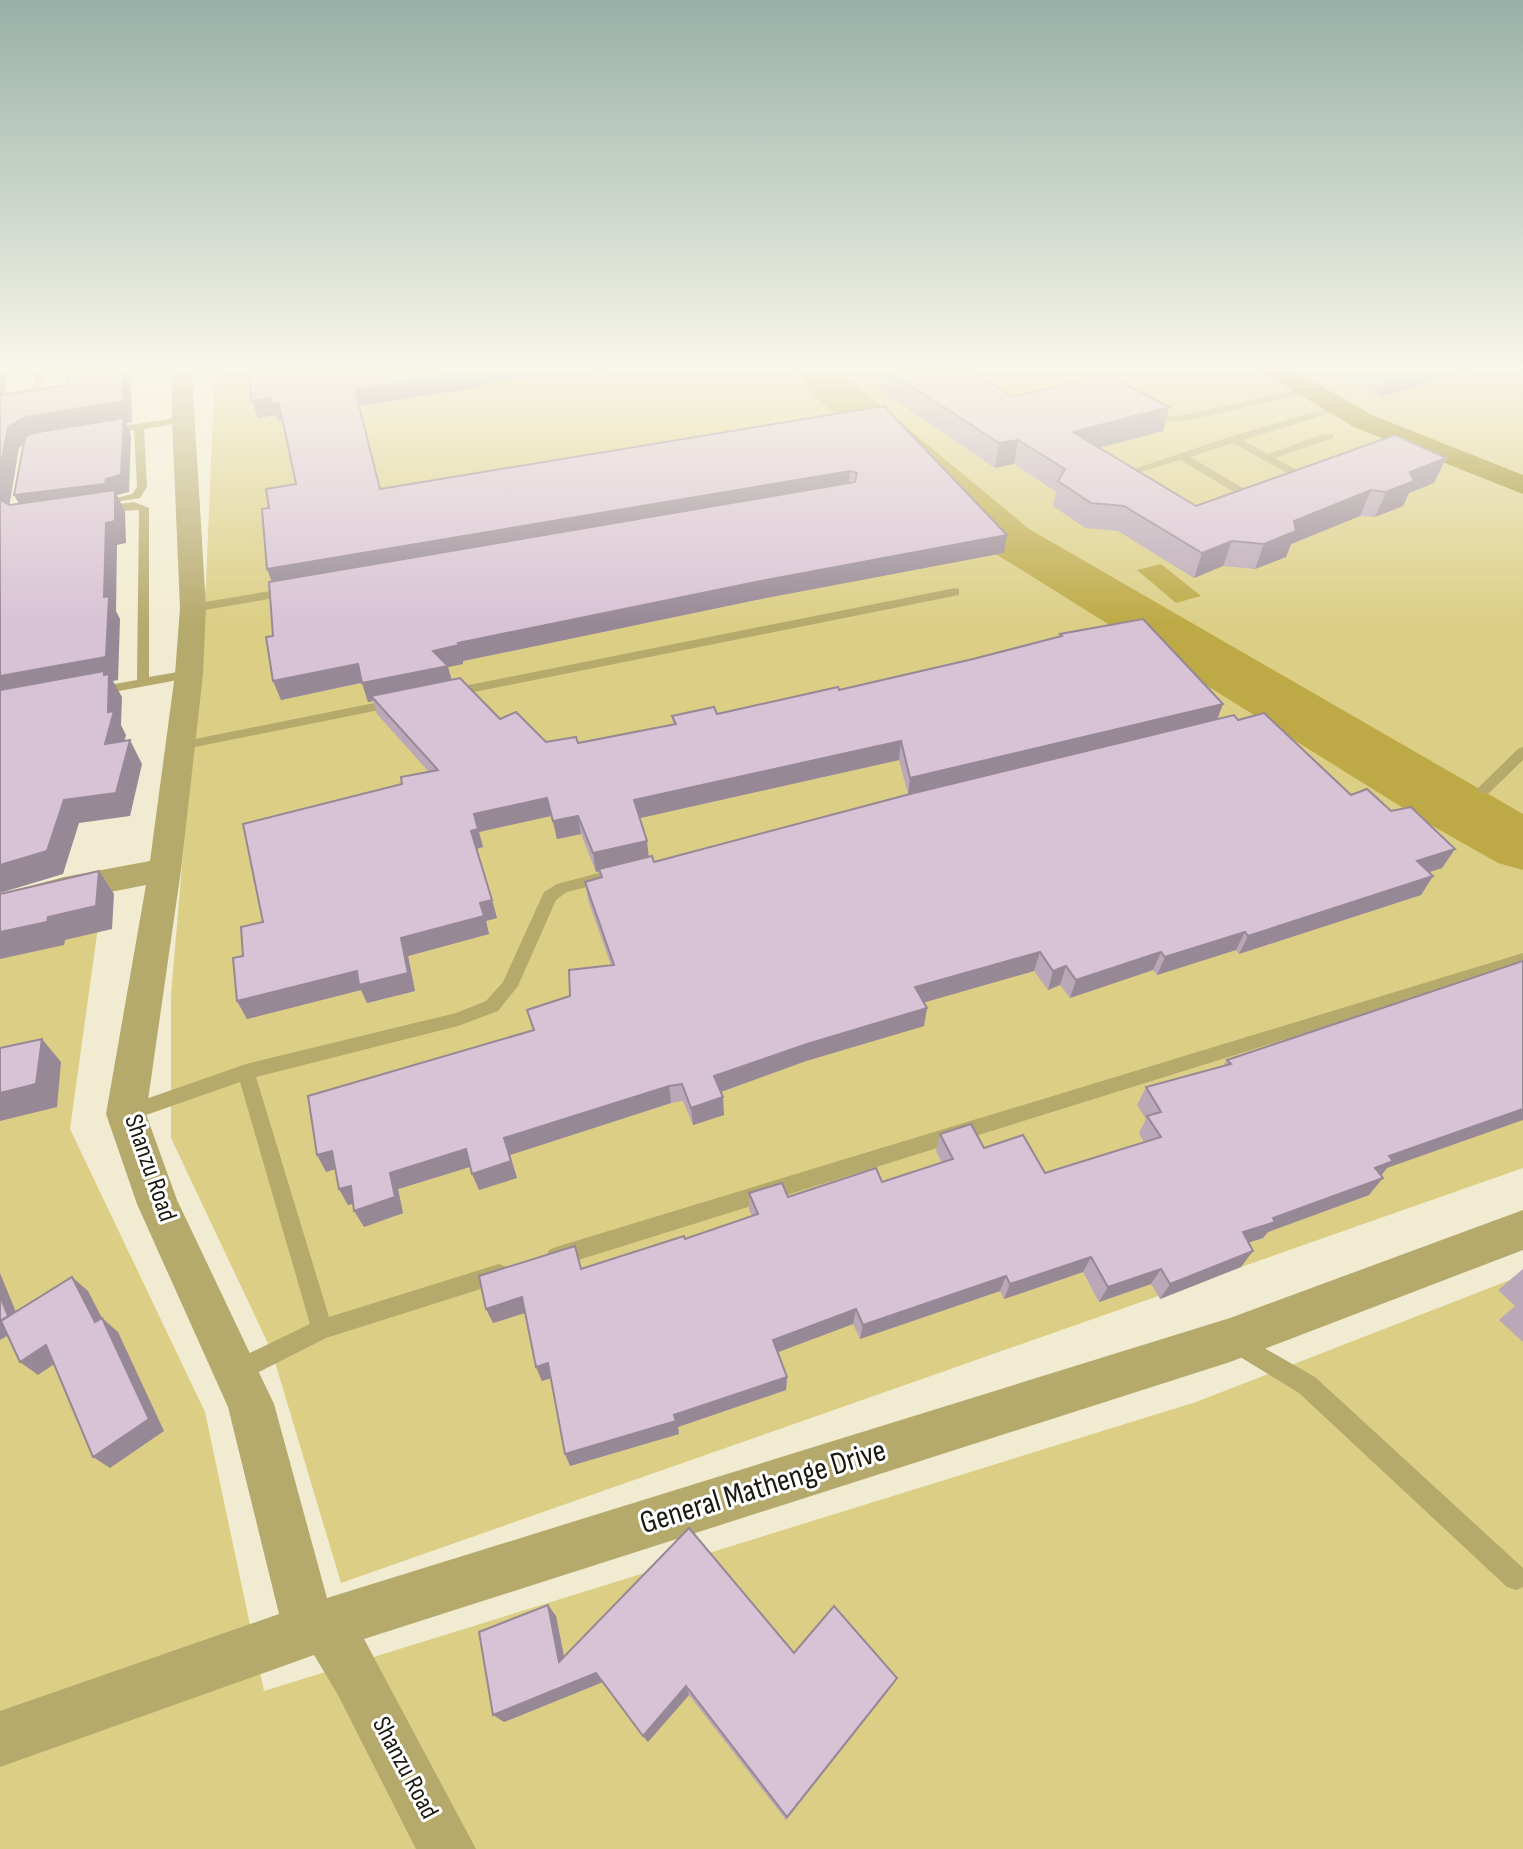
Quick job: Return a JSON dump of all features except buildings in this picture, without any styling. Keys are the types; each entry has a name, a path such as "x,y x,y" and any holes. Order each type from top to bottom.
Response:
{"street":[{"name":"Shanzu Road","path":"184,452 193,608 189,674 165,870 126,1114 158,1204 251,1404 309,1630 326,1626 333,1637 447,1849"},
{"path":"1441,452 1523,485"},
{"path":"0,906 64,889 165,870"},
{"name":"General Mathenge Drive","path":"0,1739 309,1630 1230,1340 1523,1230"}],"lane":[{"path":"139,452 140,493 128,499 83,509 134,505 144,508 143,682"},
{"path":"1150,484 1130,472 1192,452"},
{"path":"1258,452 1300,476 1326,471"},
{"path":"1267,457 1281,452"},
{"path":"1181,456 1248,495 1250,500 1236,506"},
{"path":"193,608 307,589"},
{"path":"441,694 955,592"},
{"path":"84,694 189,674"},
{"path":"180,746 410,700"},
{"path":"1484,790 1523,752"},
{"path":"126,1114 246,1072 458,1019 492,1006 510,986 550,896 562,888 623,873"},
{"path":"542,1261 1523,959"},
{"path":"246,1072 322,1329"},
{"path":"236,1372 322,1329 512,1270"},
{"path":"1230,1340 1307,1385 1516,1578"}],"shaded area":[{"path":"211,452 1523,452 1523,1168 341,1583 272,1352 171,1138 171,995 206,583"},
{"path":"1161,564 1201,596 1176,603 1137,570"},
{"path":"99,920 70,1129 205,1412 264,1691 1196,1402 1523,1275 1523,1849 0,1849 0,939"}],"waterway":[{"path":"907,452 1010,540 1448,804 1523,845"}]}
